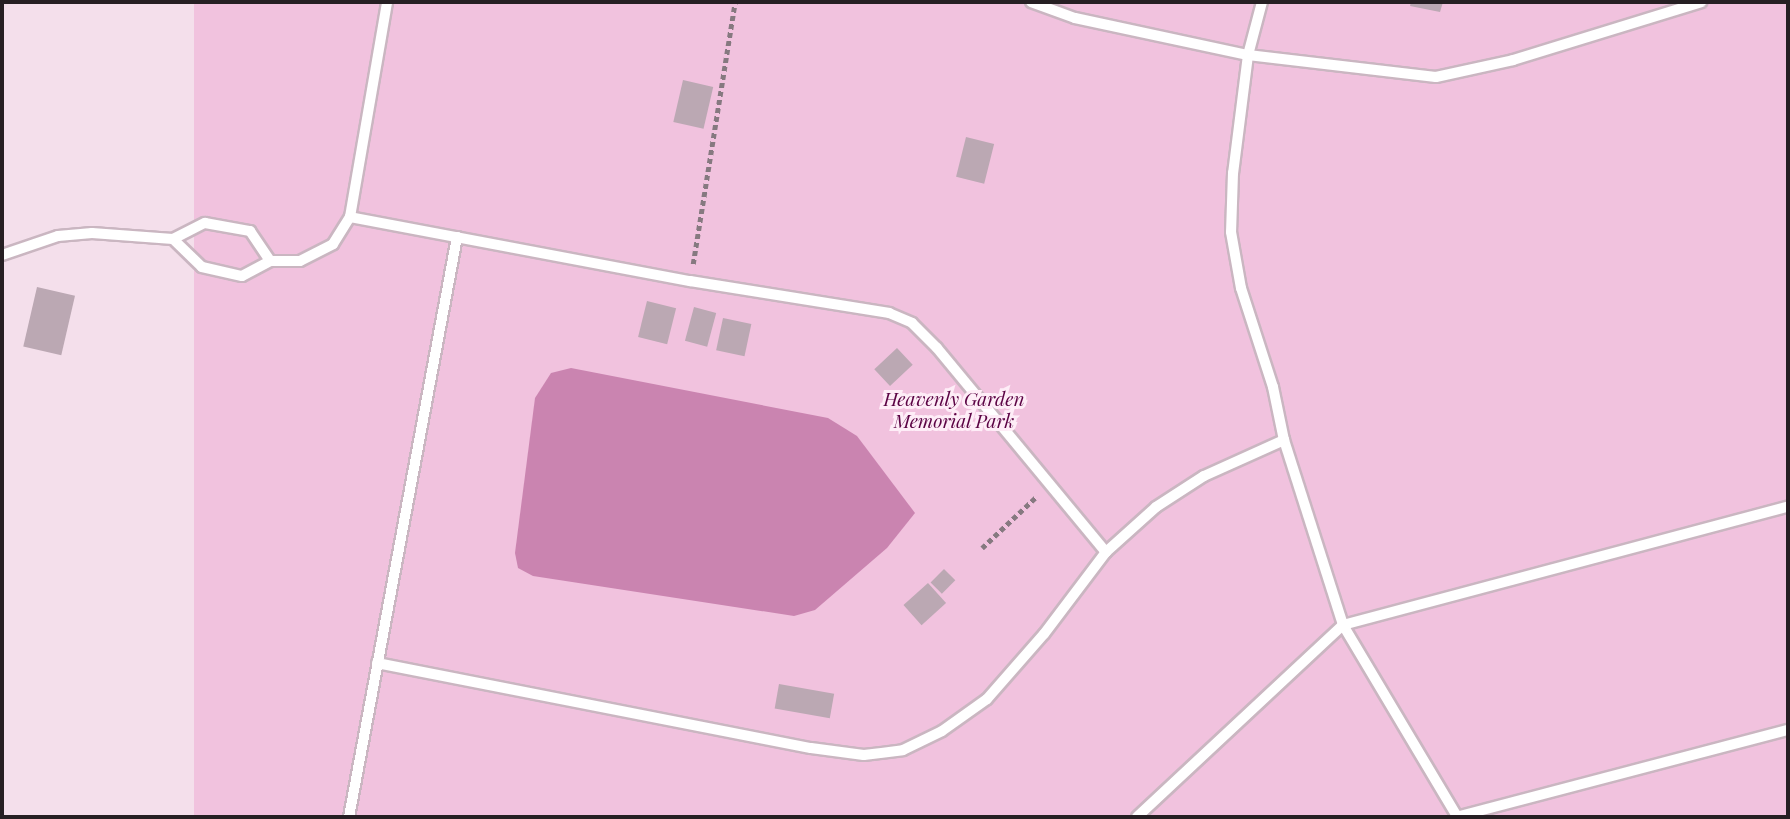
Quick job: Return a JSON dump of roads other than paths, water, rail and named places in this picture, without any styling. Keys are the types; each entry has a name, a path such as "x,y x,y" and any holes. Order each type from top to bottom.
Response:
{"lane":[{"path":"173,239 202,267 242,276 270,261 300,261 333,244 350,217 387,2"},
{"path":"1031,2 1075,18 1248,55 1436,77 1513,60 1701,2"},
{"path":"1262,2 1248,55 1233,173 1231,232 1241,288 1273,387 1284,440 1343,625 1456,817 1788,730"},
{"path":"350,217 690,281 889,313 912,323 937,348 1106,552"},
{"path":"2,255 58,236 92,233 173,239 205,223 250,231 270,261"},
{"path":"349,817 457,237"},
{"path":"377,663 811,748 864,755 903,750 942,731 987,699 1044,634 1106,552 1156,507 1204,476 1284,440"},
{"path":"1137,817 1343,625 1788,507"}],"park label":[{"name":"Heavenly Garden Memorial Park","path":"954,410"}]}
